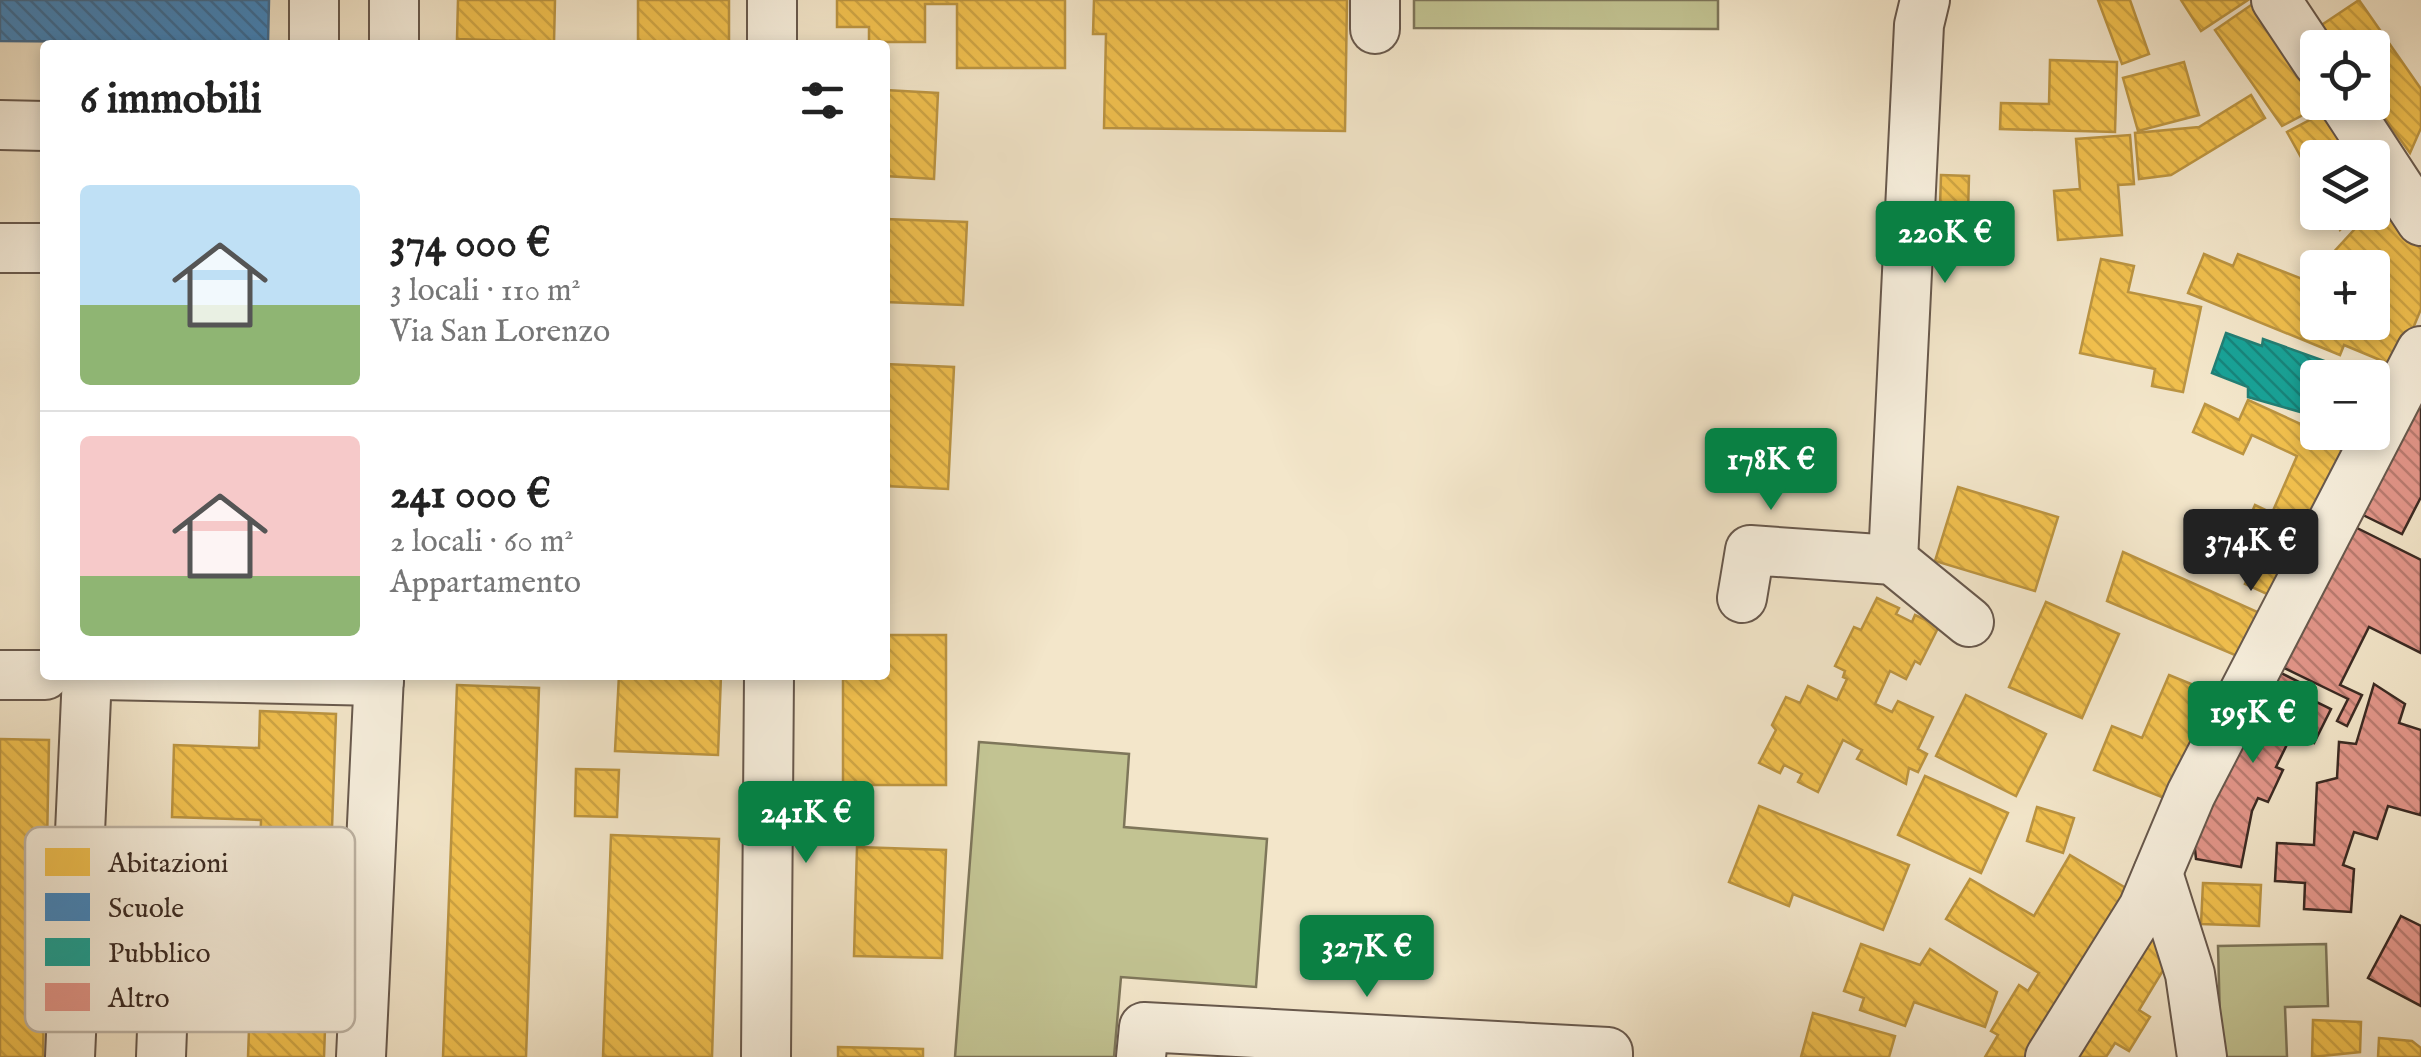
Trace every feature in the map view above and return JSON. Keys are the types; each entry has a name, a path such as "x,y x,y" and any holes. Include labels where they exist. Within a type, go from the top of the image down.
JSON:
{"street":[{"path":"314,0 314,40"},
{"path":"394,0 394,40"},
{"path":"772,0 772,40"},
{"path":"1893,560 1919,24 1925,0"},
{"path":"2276,0 2300,37"},
{"path":"2355,120 2421,221"},
{"path":"0,125 40,126"},
{"path":"0,248 40,248"},
{"path":"2050,1057 2143,908 2191,794 2421,351"},
{"path":"1742,598 1750,550 1893,560 1969,622"},
{"path":"0,675 40,675"},
{"path":"80,827 86,680"},
{"path":"362,1057 379,680"},
{"path":"766,1057 769,680"},
{"path":"2158,872 2190,974 2202,1057"},
{"path":"1142,1057 1144,1027 1608,1052 1608,1057"},
{"path":"70,1057 71,1032"},
{"path":"161,1057 162,1032"}],"green space":[{"path":"1414,0 1718,0 1718,29 1414,28"},
{"path":"979,742 1129,754 1124,827 1267,839 1256,987 1121,977 1114,1057 955,1057"},
{"path":"2326,944 2328,1006 2285,1007 2287,1057 2221,1057 2218,946"}],"building: Abitazioni":[{"path":"458,0 555,0 554,40 457,39"},
{"path":"638,0 729,0 729,40 638,40"},
{"path":"837,0 1065,0 1065,68 957,68 957,4 925,4 925,42 869,40 869,27 837,27"},
{"path":"1094,0 1347,0 1345,131 1104,128 1106,34 1093,34"},
{"path":"2098,0 2130,0 2149,54 2122,64"},
{"path":"2181,0 2248,0 2201,31"},
{"path":"2359,0 2380,30 2323,30 2320,26"},
{"path":"2257,1 2300,62 2300,117 2282,126 2215,30"},
{"path":"2390,44 2421,89 2421,128 2410,153 2386,120 2390,120"},
{"path":"2050,60 2117,62 2115,132 2000,129 2001,103 2049,104"},
{"path":"2184,62 2199,115 2138,131 2123,78"},
{"path":"890,90 938,93 934,179 890,176"},
{"path":"2251,95 2265,118 2171,175 2139,179 2135,133 2199,127"},
{"path":"2310,120 2329,120 2340,140 2300,140 2300,155 2287,132"},
{"path":"2130,135 2134,184 2118,185 2122,235 2058,240 2054,191 2080,189 2076,139"},
{"path":"1941,175 1969,176 1968,214 1994,215 1993,241 1939,239"},
{"path":"890,219 967,222 963,305 890,302"},
{"path":"2390,219 2421,249 2421,309 2397,367 2390,360 2380,360 2344,345 2340,355 2303,340 2390,340 2390,250 2336,250 2354,230 2390,230"},
{"path":"2204,254 2233,266 2238,254 2300,278 2300,339 2188,293"},
{"path":"2101,259 2134,266 2128,292 2201,307 2183,392 2152,386 2155,369 2080,353"},
{"path":"890,364 954,367 948,489 890,486"},
{"path":"2248,400 2300,424 2300,450 2345,450 2278,599 2245,584 2255,562 2234,553 2255,505 2272,513 2297,456 2252,435 2243,454 2193,432 2205,404 2239,420"},
{"path":"1958,487 2058,517 2035,591 1935,561"},
{"path":"2123,552 2271,618 2249,661 2107,601"},
{"path":"1877,598 1899,608 1896,614 1912,622 1915,615 1939,626 1920,664 1915,661 1906,679 1890,671 1875,704 1892,712 1898,701 1933,717 1918,749 1927,754 1918,772 1909,768 1906,784 1857,759 1862,750 1843,740 1818,792 1798,782 1802,774 1784,765 1780,773 1759,763 1776,730 1772,725 1786,697 1800,703 1808,686 1837,700 1847,679 1843,677 1845,671 1835,666 1854,627 1861,630"},
{"path":"2046,602 2119,634 2082,718 2009,687"},
{"path":"890,635 946,635 946,785 843,785 843,680 890,680"},
{"path":"2169,675 2223,697 2179,804 2094,770 2112,726 2142,738"},
{"path":"619,680 721,680 718,755 615,751"},
{"path":"457,685 539,688 526,1057 443,1057"},
{"path":"1966,695 2046,734 2016,796 1936,756"},
{"path":"260,711 336,714 332,827 261,827 261,820 172,817 174,745 259,748"},
{"path":"0,739 49,740 47,827 25,827 25,1032 43,1032 43,1057 0,1057"},
{"path":"576,769 619,770 617,817 575,816"},
{"path":"1925,776 2008,813 1981,873 1898,835"},
{"path":"1759,806 1909,865 1883,930 1793,894 1789,906 1729,882"},
{"path":"2037,807 2074,818 2063,853 2027,841"},
{"path":"611,835 719,839 712,1057 603,1057"},
{"path":"857,847 946,850 942,958 854,956"},
{"path":"2070,855 2126,888 2113,937 2041,1057 1985,1057 1998,1035 1991,1031 2019,985 2028,991 2039,973 1946,919 1970,879 2034,916"},
{"path":"2203,883 2261,885 2259,926 2201,924"},
{"path":"2138,926 2176,949 2139,1010 2150,1017 2129,1051 2115,1043 2106,1057 2059,1057"},
{"path":"1861,944 1920,965 1930,949 1997,992 1985,1027 1914,1002 1905,1026 1860,1010 1864,998 1844,991"},
{"path":"1813,1013 1895,1036 1889,1057 1801,1057"},
{"path":"2313,1020 2361,1022 2360,1052 2312,1057"},
{"path":"249,1032 325,1032 324,1057 248,1057"},
{"path":"2379,1038 2412,1041 2421,1048 2421,1057 2378,1057"},
{"path":"838,1047 923,1049 923,1057 838,1057"}],"building: Scuole":[{"path":"0,0 269,0 268,40 0,41"}],"building: Pubblico":[{"path":"2226,333 2262,346 2263,339 2322,360 2300,360 2300,412 2248,397 2248,387 2212,373"}],"building: Altro":[{"path":"2421,401 2421,497 2402,534 2363,515"},
{"path":"2349,524 2421,560 2421,653 2369,627 2340,685 2362,695 2347,726 2337,721 2348,699 2278,665"},
{"path":"2269,667 2311,688 2306,697 2331,709 2314,743 2293,732 2276,767 2283,770 2268,802 2258,798 2252,811 2241,867 2196,859 2192,820"},
{"path":"2374,684 2405,704 2399,723 2421,730 2420,815 2388,806 2377,839 2354,832 2343,865 2354,869 2351,912 2304,909 2305,883 2275,881 2277,843 2314,845 2317,783 2337,778 2339,742 2356,744"},
{"path":"2401,916 2421,926 2421,1006 2368,978"}]}
